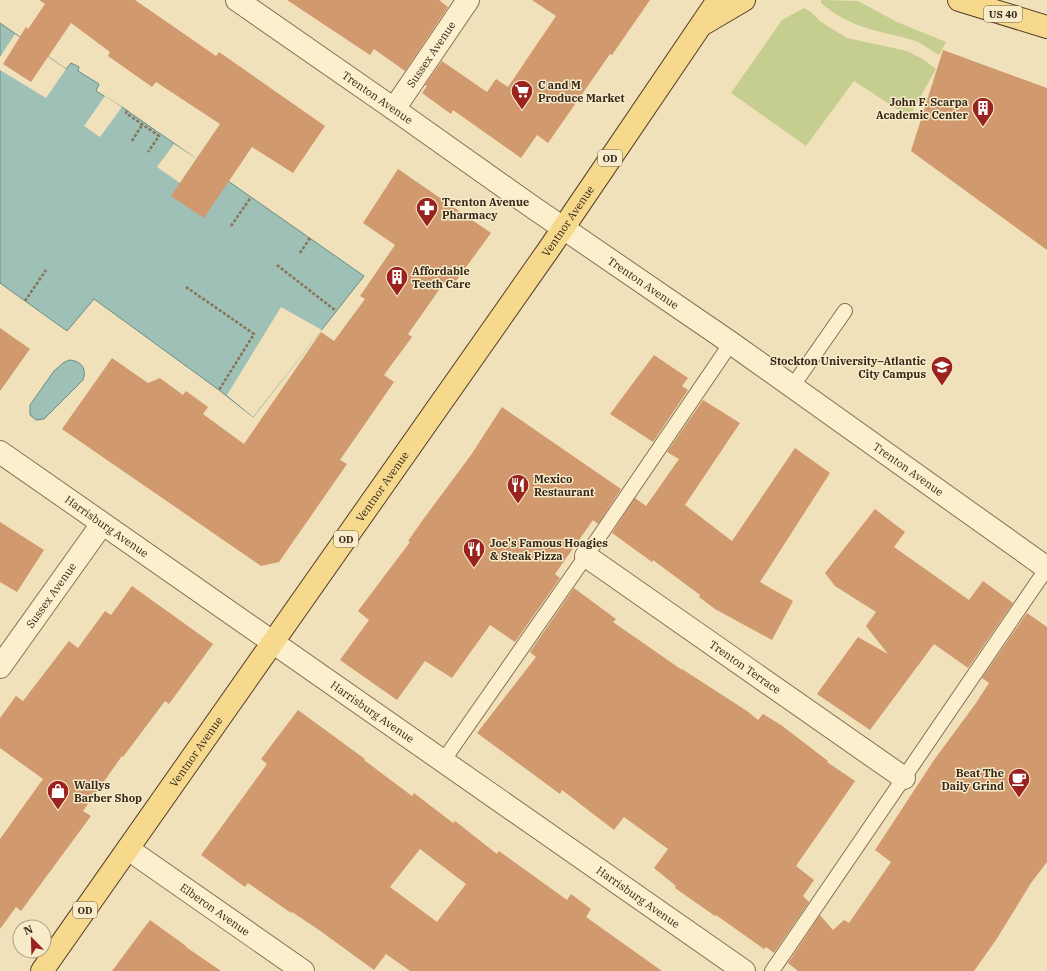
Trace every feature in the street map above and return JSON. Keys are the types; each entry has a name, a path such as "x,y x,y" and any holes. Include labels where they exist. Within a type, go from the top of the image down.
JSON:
{"main road":[{"name":"Ventnor Avenue","path":"42,971 255,667 273,644 563,228 718,0"},
{"path":"701,26 744,0"},
{"name":"US 40","path":"959,0 1047,27"}],"street":[{"name":"Trenton Avenue","path":"237,0 563,228 731,343 1047,568"},
{"name":"Sussex Avenue","path":"394,109 468,0"},
{"name":"Harrisburg Avenue","path":"0,452 273,644 744,971"},
{"name":"Sussex Avenue","path":"0,667 102,524"},
{"name":"Trenton Terrace","path":"586,556 904,778"},
{"name":"Elberon Avenue","path":"128,849 302,971"}],"lane":[{"path":"792,387 845,311"},
{"path":"443,761 586,556 731,343"},
{"path":"772,971 1047,568"}],"path":[{"path":"127,111 126,113 159,136 148,152"},
{"path":"132,141 142,124"},
{"path":"231,226 251,197"},
{"path":"300,253 310,238"},
{"path":"277,265 336,311"},
{"path":"25,301 46,270"},
{"path":"186,287 254,334 219,390"}],"green space":[{"path":"821,0 858,1 897,22 946,42 939,55 918,42 850,22 826,7 821,3"},
{"path":"804,8 811,12 821,22 847,38 907,51 921,58 936,69 909,117 854,81 806,146 731,93 782,20"}],"water":[{"path":"0,23 66,69 71,63 79,67 78,71 99,84 96,91 122,107 364,276 253,417 219,390 94,299 67,331 0,283"},
{"path":"69,360 77,362 82,366 84,369 83,380 44,419 36,420 30,415 30,405 54,371"}],"pier":[{"path":"15,34 66,69 46,98 0,70 0,57"},
{"path":"105,96 122,107 100,137 84,126"},
{"path":"174,144 197,159 180,183 157,167"},
{"path":"281,307 322,330 253,417 227,395"}],"building":[{"path":"39,0 135,0 216,56 219,52 325,126 293,173 252,147 204,218 171,196 220,124 156,82 152,87 108,56 110,52 71,23 31,82 3,64 26,27 28,29 45,4"},
{"path":"287,0 439,0 448,7 405,71 374,49 370,55"},
{"path":"532,0 650,0 612,55 610,54 548,143 537,135 521,158 453,110 451,114 422,93 427,86 425,85 442,61 487,92 496,79 508,87 556,16"},
{"name":"John F. Scarpa Academic Center","path":"943,50 1047,88 1047,250 911,151"},
{"path":"398,169 491,233 453,285 446,280 408,334 412,337 384,375 394,382 340,460 347,464 279,562 261,566 62,429 112,358 148,383 160,378 183,395 186,391 208,407 203,414 244,444 321,332 334,341 365,299 360,296 395,245 363,223"},
{"path":"0,328 30,349 0,391"},
{"path":"654,355 688,378 682,386 688,390 653,442 610,414"},
{"path":"703,400 740,423 685,505 732,541 795,448 830,473 760,582 793,601 772,640 715,609 699,597 700,595 653,560 652,562 612,533 635,498 646,506 679,459 667,452"},
{"path":"502,407 621,489 598,524 593,520 555,574 560,578 515,642 490,625 452,678 425,661 397,700 340,660 369,620 358,611 410,542 408,541 471,455"},
{"path":"875,509 905,532 894,547 969,600 983,581 1013,603 968,668 934,644 870,730 817,694 858,637 888,654 866,626 876,612 835,586 825,573"},
{"path":"0,522 44,550 17,592 0,582"},
{"path":"132,586 213,644 169,704 165,701 123,757 122,756 83,811 91,816 21,911 16,907 0,929 0,839 43,779 0,748 0,718 16,696 23,701 69,641 78,648 105,611 111,615"},
{"path":"574,588 616,619 613,622 682,670 747,711 758,720 763,714 781,725 828,761 827,762 855,781 796,866 814,880 803,896 809,902 774,953 766,947 764,949 675,888 676,886 654,868 668,849 624,817 614,830 562,790 560,794 477,733 536,657 530,652"},
{"path":"1027,613 1047,627 1047,862 1031,883 996,940 974,971 798,971 788,963 820,915 833,930 844,920 849,923 891,862 875,850 934,760 989,683 982,678"},
{"path":"298,710 365,759 364,760 412,796 414,793 453,823 455,821 497,854 499,851 567,900 571,894 591,909 586,917 662,971 410,971 386,954 374,970 292,912 291,913 248,883 245,887 201,855 267,764 261,759","holes":["420,849 466,884 437,922 390,887"]},
{"path":"150,920 186,947 221,971 112,971"}],"place":[{"name":"C and M Produce Market","path":"522,110"},
{"name":"John F. Scarpa Academic Center","path":"983,128"},
{"name":"Trenton Avenue Pharmacy","path":"427,228"},
{"name":"Affordable Teeth Care","path":"397,296"},
{"name":"Stockton University–Atlantic City Campus","path":"942,386"},
{"name":"Mexico Restaurant","path":"518,504"},
{"name":"Joe's Famous Hoagies & Steak Pizza","path":"474,568"},
{"name":"Beat The Daily Grind","path":"1019,798"},
{"name":"Wallys Barber Shop","path":"58,810"}]}
